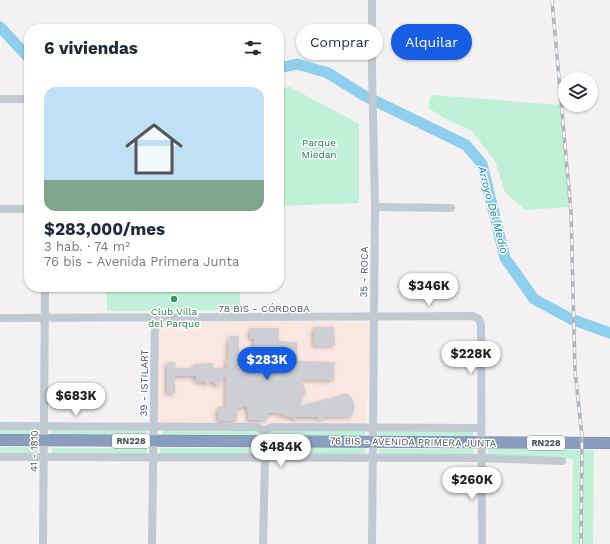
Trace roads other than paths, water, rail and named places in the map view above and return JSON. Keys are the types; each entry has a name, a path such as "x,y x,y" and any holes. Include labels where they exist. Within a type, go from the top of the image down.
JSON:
{"highway":[{"name":"76 BIS - AVENIDA PRIMERA JUNTA","path":"0,440 153,441 263,435 373,442 610,442"}],"street":[{"name":"35 - ROCA","path":"372,0 372,117 375,207 372,544"},
{"path":"0,99 24,99"},
{"path":"375,207 451,208"},
{"path":"0,209 24,209"},
{"name":"41 - 1810","path":"43,544 45,292"},
{"name":"78 BIS - CÓRDOBA","path":"0,318 374,318 473,316 479,319 481,325 481,428"},
{"name":"39 - ISTILART","path":"152,544 155,318"},
{"name":"76 BIS - AVENIDA PRIMERA JUNTA","path":"0,426 257,427 263,435 272,427 481,428"},
{"path":"481,428 482,544"},
{"path":"263,435 265,458 263,544"},
{"name":"76 BIS - AVENIDA PRIMERA JUNTA","path":"0,457 372,459 481,458 562,461"}],"waterway":[{"name":"Arroyo Del Medio","path":"0,27 24,53"},
{"name":"Arroyo Del Medio","path":"284,67 297,64 328,73 363,95 466,145 482,164 505,258 534,299 571,319 610,333"}],"railway":[{"path":"552,0 571,212 575,371 582,436 581,544"}],"place":[{"name":"Club Villa del Parque","path":"174,299"}],"park label":[{"name":"Parque Miedan","path":"319,148"}]}
